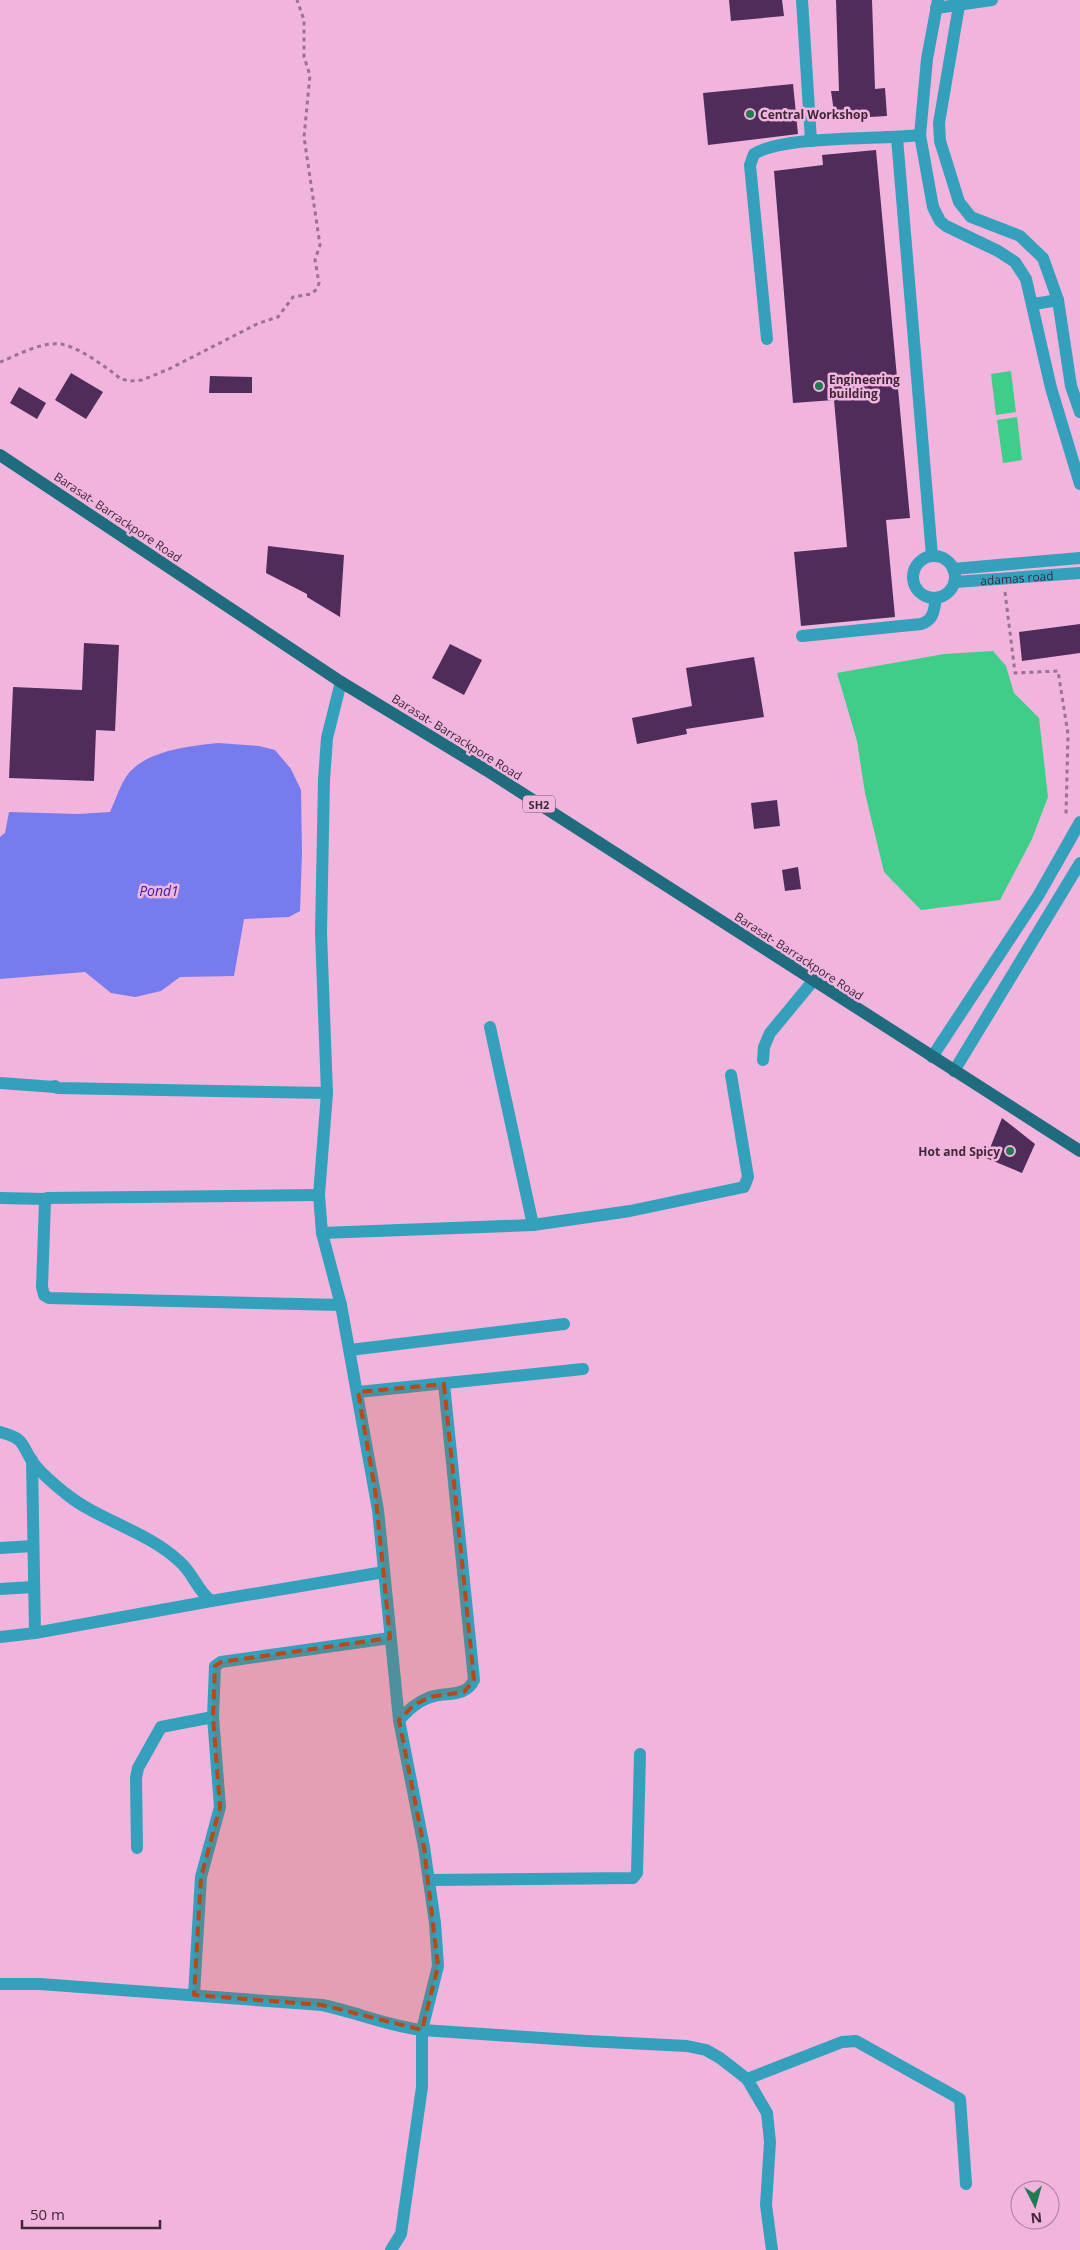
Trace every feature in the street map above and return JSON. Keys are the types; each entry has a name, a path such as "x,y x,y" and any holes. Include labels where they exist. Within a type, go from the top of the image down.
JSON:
{"main road":[{"name":"Barasat- Barrackpore Road","path":"0,455 341,682 486,770 1080,1151"}],"street":[{"path":"802,0 811,142"},
{"path":"992,0 937,4 922,94 920,135 931,197 940,221 952,230 998,251 1015,262 1026,279 1034,304 1051,388 1080,484"},
{"path":"959,2 939,123 940,141 953,186 960,202 971,217 1020,236 1043,258 1058,300 1071,386 1080,412"},
{"path":"767,339 750,165 754,154 762,149 811,142 897,138 920,135"},
{"path":"897,138 932,556"},
{"path":"1034,304 1058,300"},
{"path":"932,556 945,559 954,576 948,594 936,598 923,596 914,586 913,573 920,561 932,556"},
{"path":"954,576 1080,558"},
{"name":"adamas road","path":"954,576 1080,573"},
{"path":"802,636 921,624 927,622 932,617 936,598"},
{"path":"341,682 327,738 324,780 321,933 327,1093 319,1195 322,1233 341,1305 378,1510 399,1720 429,1880 438,1966 422,2030 422,2087 402,2234 390,2250"},
{"path":"932,1057 1038,896 1080,822"},
{"path":"954,1071 1080,862"},
{"path":"763,1060 764,1047 770,1033 813,981"},
{"path":"490,1027 533,1226"},
{"path":"322,1233 533,1226 630,1211 744,1187 748,1177 731,1075"},
{"path":"0,1083 186,1092 327,1093"},
{"path":"0,1198 319,1195"},
{"path":"47,1199 42,1287 44,1295 49,1298 341,1305"},
{"path":"350,1350 564,1324"},
{"path":"358,1392 583,1369"},
{"path":"399,1720 414,1705 430,1697 464,1692 471,1687 474,1680 444,1384"},
{"path":"0,1432 16,1437 25,1444 32,1460 42,1472 80,1503 180,1561 203,1594 211,1601"},
{"path":"32,1460 35,1633"},
{"path":"0,1548 32,1546"},
{"path":"0,1637 35,1633 384,1572"},
{"path":"0,1589 33,1587"},
{"path":"194,1995 201,1877 220,1814 213,1718 215,1666 221,1662 390,1638"},
{"path":"136,1848 136,1778 138,1768 157,1732 166,1724 213,1718"},
{"path":"429,1880 633,1878 637,1873 640,1754"},
{"path":"0,1984 40,1984 322,2005 347,2010 402,2028 587,2042 687,2046 706,2050 720,2058 747,2079 760,2098 770,2128 766,2205 772,2250"},
{"path":"747,2079 842,2042 856,2041 960,2099 966,2184"}],"path":[{"path":"0,362 40,347 59,344 72,347 121,379 130,381 142,380 169,369 260,323 278,317 293,296 311,294 317,288 319,283 315,260 320,239 304,137 310,75 304,58 304,20 297,0"},
{"path":"997,589 1005,590 1015,673 1058,671 1068,734 1066,818"}],"highlighted area":[{"path":"444,1384 474,1680 464,1692 430,1697 414,1705 399,1720 424,1847 438,1966 422,2030 322,2005 194,1995 201,1877 220,1807 213,1717 215,1666 221,1662 390,1638 375,1490 358,1392"}],"green space":[{"path":"1011,371 1016,412 996,415 991,374"},
{"path":"1017,417 1022,460 1003,463 997,420"},
{"path":"993,651 1006,666 1014,693 1039,718 1048,797 1032,839 1000,900 921,910 884,872 865,793 857,741 837,673 944,654"}],"water":[{"name":"Pond1","path":"218,743 259,746 275,750 291,769 301,790 302,853 300,911 289,917 244,919 234,976 180,977 161,991 135,997 111,993 85,972 0,979 0,837 5,833 9,812 78,814 110,812 125,778 136,766 158,754"}],"building":[{"path":"729,0 782,0 784,16 731,21"},
{"path":"836,0 872,0 875,89 885,88 887,116 835,119 831,91 839,91"},
{"name":"Central Workshop","path":"793,84 798,134 708,145 703,93"},
{"name":"Engineering building","path":"876,150 910,518 886,520 895,617 801,626 794,552 847,547 834,400 793,403 774,171 823,165 822,155"},
{"path":"71,373 103,392 86,419 55,400"},
{"path":"210,376 252,377 252,393 209,393"},
{"path":"19,387 46,403 37,419 10,403"},
{"path":"268,546 344,555 340,617 307,597 307,594 266,573"},
{"path":"1080,624 1080,653 1022,661 1019,632"},
{"path":"84,643 119,645 115,731 96,730 94,781 9,778 13,687 82,690"},
{"path":"450,644 482,660 464,695 432,678"},
{"path":"754,657 764,717 686,729 687,734 637,744 632,718 692,706 686,668"},
{"path":"777,800 780,826 754,829 751,803"},
{"path":"798,867 801,889 785,891 782,870"},
{"name":"Hot and Spicy","path":"1002,1118 1035,1144 1022,1173 986,1158"}],"place":[{"name":"Central Workshop","path":"750,114"},
{"name":"Engineering building","path":"819,386"},
{"name":"Hot and Spicy","path":"1010,1151"}]}
